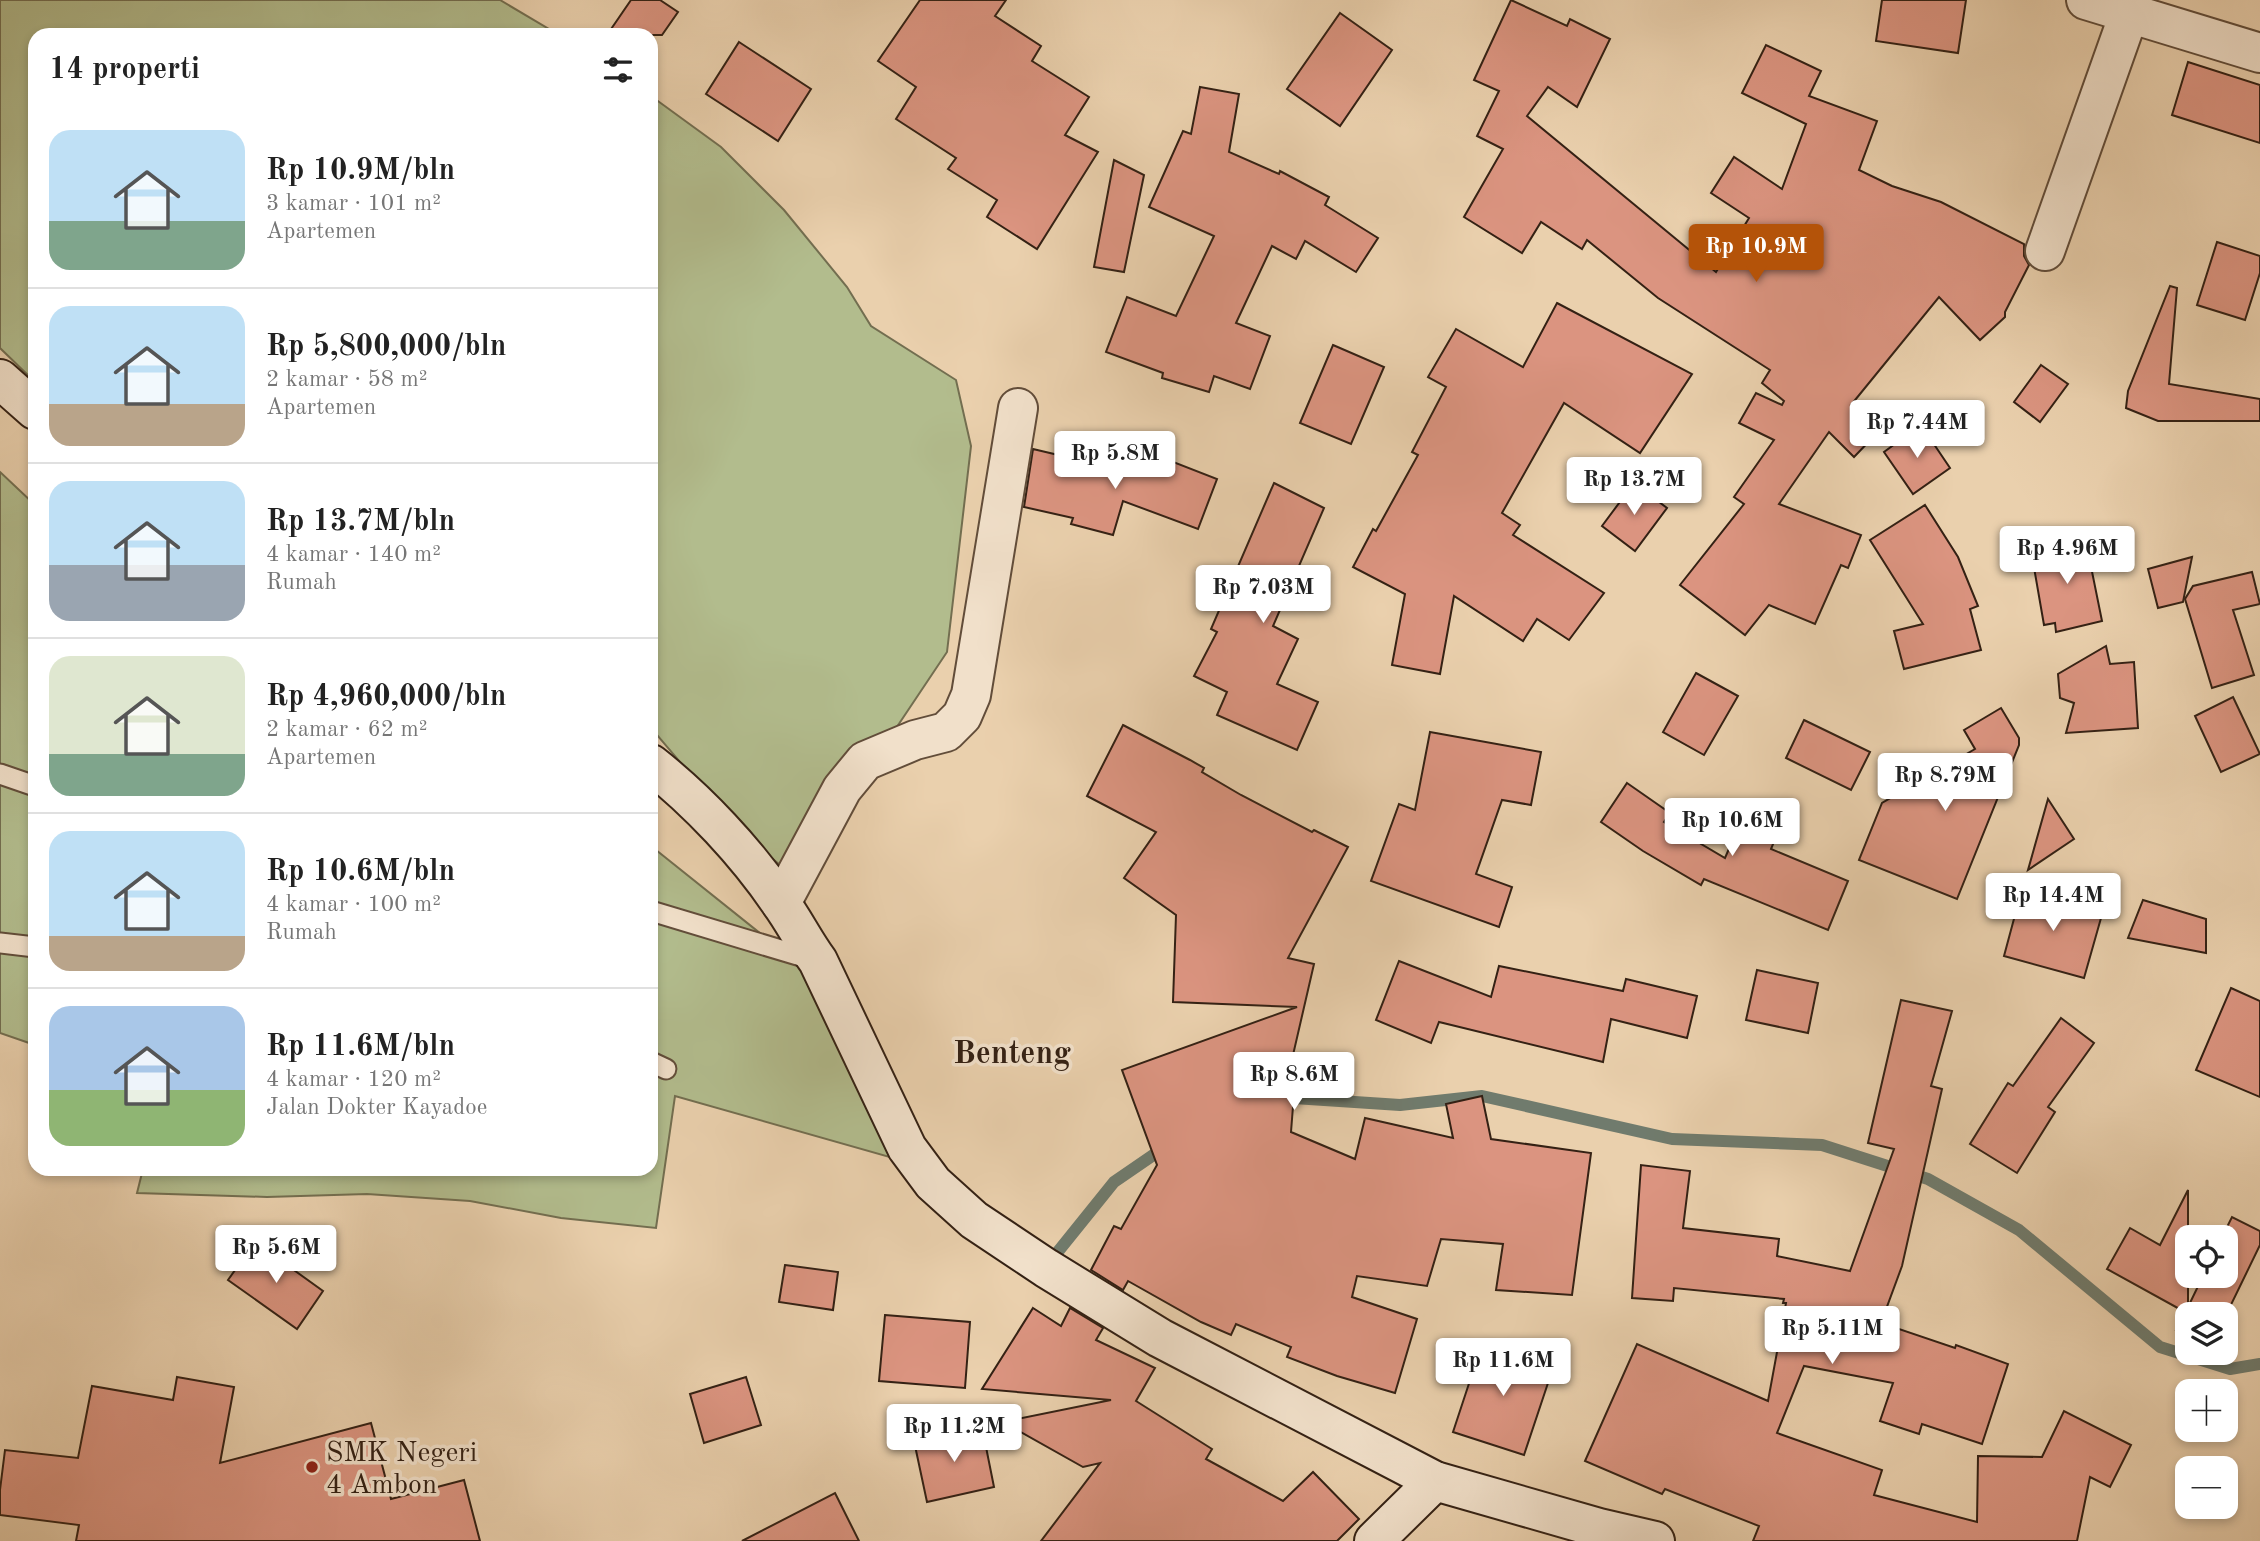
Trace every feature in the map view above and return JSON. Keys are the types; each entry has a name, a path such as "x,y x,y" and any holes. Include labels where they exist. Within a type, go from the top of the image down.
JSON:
{"street":[{"path":"2086,0 2260,53"},
{"path":"2045,251 2129,14"},
{"path":"0,379 28,404"},
{"path":"781,903 842,789 865,761 915,740 946,732 962,716 971,695 1018,408"},
{"path":"658,770 708,814 781,903 818,961 907,1148 933,1183 974,1220 1160,1338 1436,1481 1599,1528 1655,1541"},
{"path":"1374,1541 1436,1481"}],"lane":[{"path":"0,774 28,784"},
{"path":"658,913 818,961"},
{"path":"0,943 28,946"}],"green space":[{"path":"0,0 500,0 547,28 28,28 28,375 0,348"},
{"path":"658,101 721,147 784,210 847,287 871,326 956,380 971,446 947,652 848,800 803,884 738,830 658,736"},
{"path":"0,472 28,498 28,1043 0,1033"},
{"path":"658,852 806,970 900,1160 675,1096 656,1228 561,1218 470,1201 367,1194 267,1197 137,1193 141,1176 658,1176"}],"building":[{"path":"631,0 660,0 678,12 662,35 658,35 658,28 612,28"},
{"path":"920,0 1006,0 995,16 1041,46 1032,61 1089,97 1065,135 1098,152 1037,249 987,217 997,200 948,169 956,158 896,119 916,87 878,61"},
{"path":"1511,0 1567,26 1570,19 1610,39 1577,107 1548,87 1527,116 1716,272 1749,218 1711,193 1734,157 1782,189 1806,124 1742,93 1766,45 1821,71 1809,96 1877,121 1859,170 1892,186 1941,202 2024,244 2024,256 2029,265 2005,317 1980,340 1939,297 1851,405 1879,431 1854,457 1829,432 1779,504 1861,535 1848,568 1841,565 1815,624 1769,605 1745,635 1680,585 1744,504 1734,497 1774,440 1739,423 1756,393 1782,405 1784,401 1762,383 1770,370 1658,298 1587,240 1582,249 1541,222 1522,253 1464,217 1503,149 1477,136 1499,91 1474,80"},
{"path":"1882,0 1966,0 1958,53 1876,41"},
{"path":"1340,13 1392,50 1340,126 1287,89"},
{"path":"739,42 811,89 778,141 706,94"},
{"path":"2188,62 2260,85 2260,143 2172,115"},
{"path":"1200,87 1239,94 1229,152 1279,174 1280,171 1329,197 1325,205 1378,238 1356,272 1305,241 1296,259 1272,246 1236,323 1270,336 1250,389 1214,376 1209,392 1162,378 1163,373 1106,352 1127,297 1176,316 1214,236 1149,207 1183,131 1191,134"},
{"path":"1114,160 1144,175 1124,272 1094,267"},
{"path":"2217,242 2260,256 2260,273 2245,320 2197,305"},
{"path":"2170,286 2177,288 2169,384 2260,399 2260,421 2158,421 2126,408 2128,391"},
{"path":"1557,303 1692,374 1640,453 1564,403 1502,513 1520,525 1513,535 1604,593 1569,640 1537,619 1523,641 1454,596 1440,674 1392,665 1405,594 1353,567 1418,455 1412,452 1446,387 1428,377 1456,329 1523,367"},
{"path":"1333,345 1384,367 1351,444 1300,423"},
{"path":"2041,365 2068,384 2040,422 2014,402"},
{"path":"1921,425 1950,468 1913,494 1884,452"},
{"path":"1033,449 1088,462 1089,458 1151,475 1158,456 1217,479 1198,529 1123,501 1113,535 1071,524 1073,518 1024,507"},
{"path":"1274,483 1324,508 1273,626 1298,639 1277,684 1318,702 1297,750 1217,715 1227,692 1194,676 1217,632 1211,629"},
{"path":"1634,483 1667,508 1635,551 1602,526"},
{"path":"1925,505 1958,557 1978,606 1970,609 1981,650 1904,669 1894,631 1923,624 1870,540"},
{"path":"2085,537 2102,621 2056,632 2055,623 2044,625 2032,556"},
{"path":"2192,557 2183,602 2158,608 2148,569"},
{"path":"2252,572 2260,604 2233,610 2254,675 2212,688 2185,599 2193,586"},
{"path":"2106,646 2110,664 2134,662 2138,728 2066,733 2074,703 2060,698 2058,674"},
{"path":"1696,673 1738,696 1704,755 1663,732"},
{"path":"2233,697 2260,754 2221,772 2195,716"},
{"path":"2001,708 2019,738 2019,745 1957,899 1859,860 1882,803 1975,749 1964,730"},
{"path":"1804,720 1870,752 1851,790 1786,758"},
{"path":"1123,725 1204,768 1202,772 1241,795 1312,832 1314,830 1348,847 1288,958 1314,964 1290,1068 1296,1068 1291,1132 1355,1159 1365,1118 1453,1138 1446,1104 1482,1096 1491,1139 1591,1153 1572,1295 1496,1290 1503,1244 1441,1239 1427,1286 1357,1276 1352,1297 1417,1319 1395,1393 1337,1376 1287,1357 1291,1347 1236,1324 1231,1335 1201,1322 1128,1281 1123,1290 1091,1270 1114,1226 1121,1229 1157,1165 1122,1070 1297,1007 1173,1002 1176,915 1124,878 1156,832 1087,796"},
{"path":"1430,732 1541,752 1531,805 1502,800 1476,874 1512,887 1499,927 1371,881 1399,804 1415,810"},
{"path":"1627,783 1670,813 1664,822 1725,858 1750,800 1785,815 1771,849 1848,881 1828,930 1704,879 1701,885 1643,851 1601,822"},
{"path":"2048,799 2074,839 2028,870"},
{"path":"2022,889 2103,911 2084,978 2004,956"},
{"path":"2143,900 2206,919 2206,953 2128,938"},
{"path":"1399,961 1491,997 1499,966 1623,991 1626,979 1697,996 1687,1038 1611,1019 1603,1062 1439,1022 1431,1043 1376,1020"},
{"path":"1757,970 1818,983 1808,1033 1746,1020"},
{"path":"2231,988 2260,1001 2260,1097 2196,1070"},
{"path":"1901,1000 1952,1011 1931,1086 1942,1089 1902,1266 1881,1323 1955,1348 1956,1345 2008,1364 1982,1444 1922,1424 1919,1434 1880,1421 1893,1383 1804,1366 1777,1433 1882,1470 1874,1495 1977,1522 1978,1456 2042,1457 2064,1411 2131,1445 2110,1487 2090,1477 2077,1541 1753,1541 1759,1526 1665,1489 1662,1494 1585,1461 1637,1344 1768,1401 1786,1303 1783,1303 1784,1299 1674,1288 1673,1301 1632,1298 1641,1165 1690,1171 1683,1228 1779,1239 1777,1256 1850,1271 1894,1149 1868,1143"},
{"path":"2061,1018 2094,1043 2048,1107 2055,1112 2017,1173 1970,1144 2008,1083 2013,1086"},
{"path":"2188,1190 2188,1225 2175,1225 2175,1288 2188,1288 2188,1302 2175,1302 2175,1306 2107,1269 2130,1228 2160,1245"},
{"path":"2232,1217 2260,1231 2260,1245 2232,1302 2190,1302 2197,1288 2238,1288 2238,1225 2228,1225"},
{"path":"255,1242 323,1291 297,1329 228,1280"},
{"path":"785,1265 838,1272 833,1310 779,1302"},
{"path":"1033,1308 1061,1326 1070,1308 1103,1328 1096,1340 1155,1368 1136,1401 1212,1449 1206,1459 1283,1501 1313,1472 1359,1519 1337,1541 1041,1541 1100,1463 1083,1467 1003,1422 1111,1400 982,1389"},
{"path":"885,1315 970,1322 965,1388 879,1381"},
{"path":"1483,1341 1554,1365 1524,1455 1453,1432"},
{"path":"177,1377 234,1387 220,1463 371,1423 391,1499 464,1480 480,1541 76,1541 79,1525 0,1515 5,1450 78,1458 92,1386 173,1400"},
{"path":"746,1377 761,1425 704,1443 690,1394"},
{"path":"982,1427 994,1487 927,1502 914,1441"},
{"path":"835,1493 859,1541 742,1541"}],"waterway":[{"path":"1279,1103 1294,1098 1400,1105 1482,1096 1672,1139 1822,1145 1928,1179 2019,1230 2160,1347 2230,1369 2260,1364"},
{"path":"1052,1259 1114,1182 1165,1147"}],"place":[{"name":"SMK Negeri 4 Ambon","path":"312,1467"}],"district":[{"name":"Benteng","path":"1012,1052"}]}
